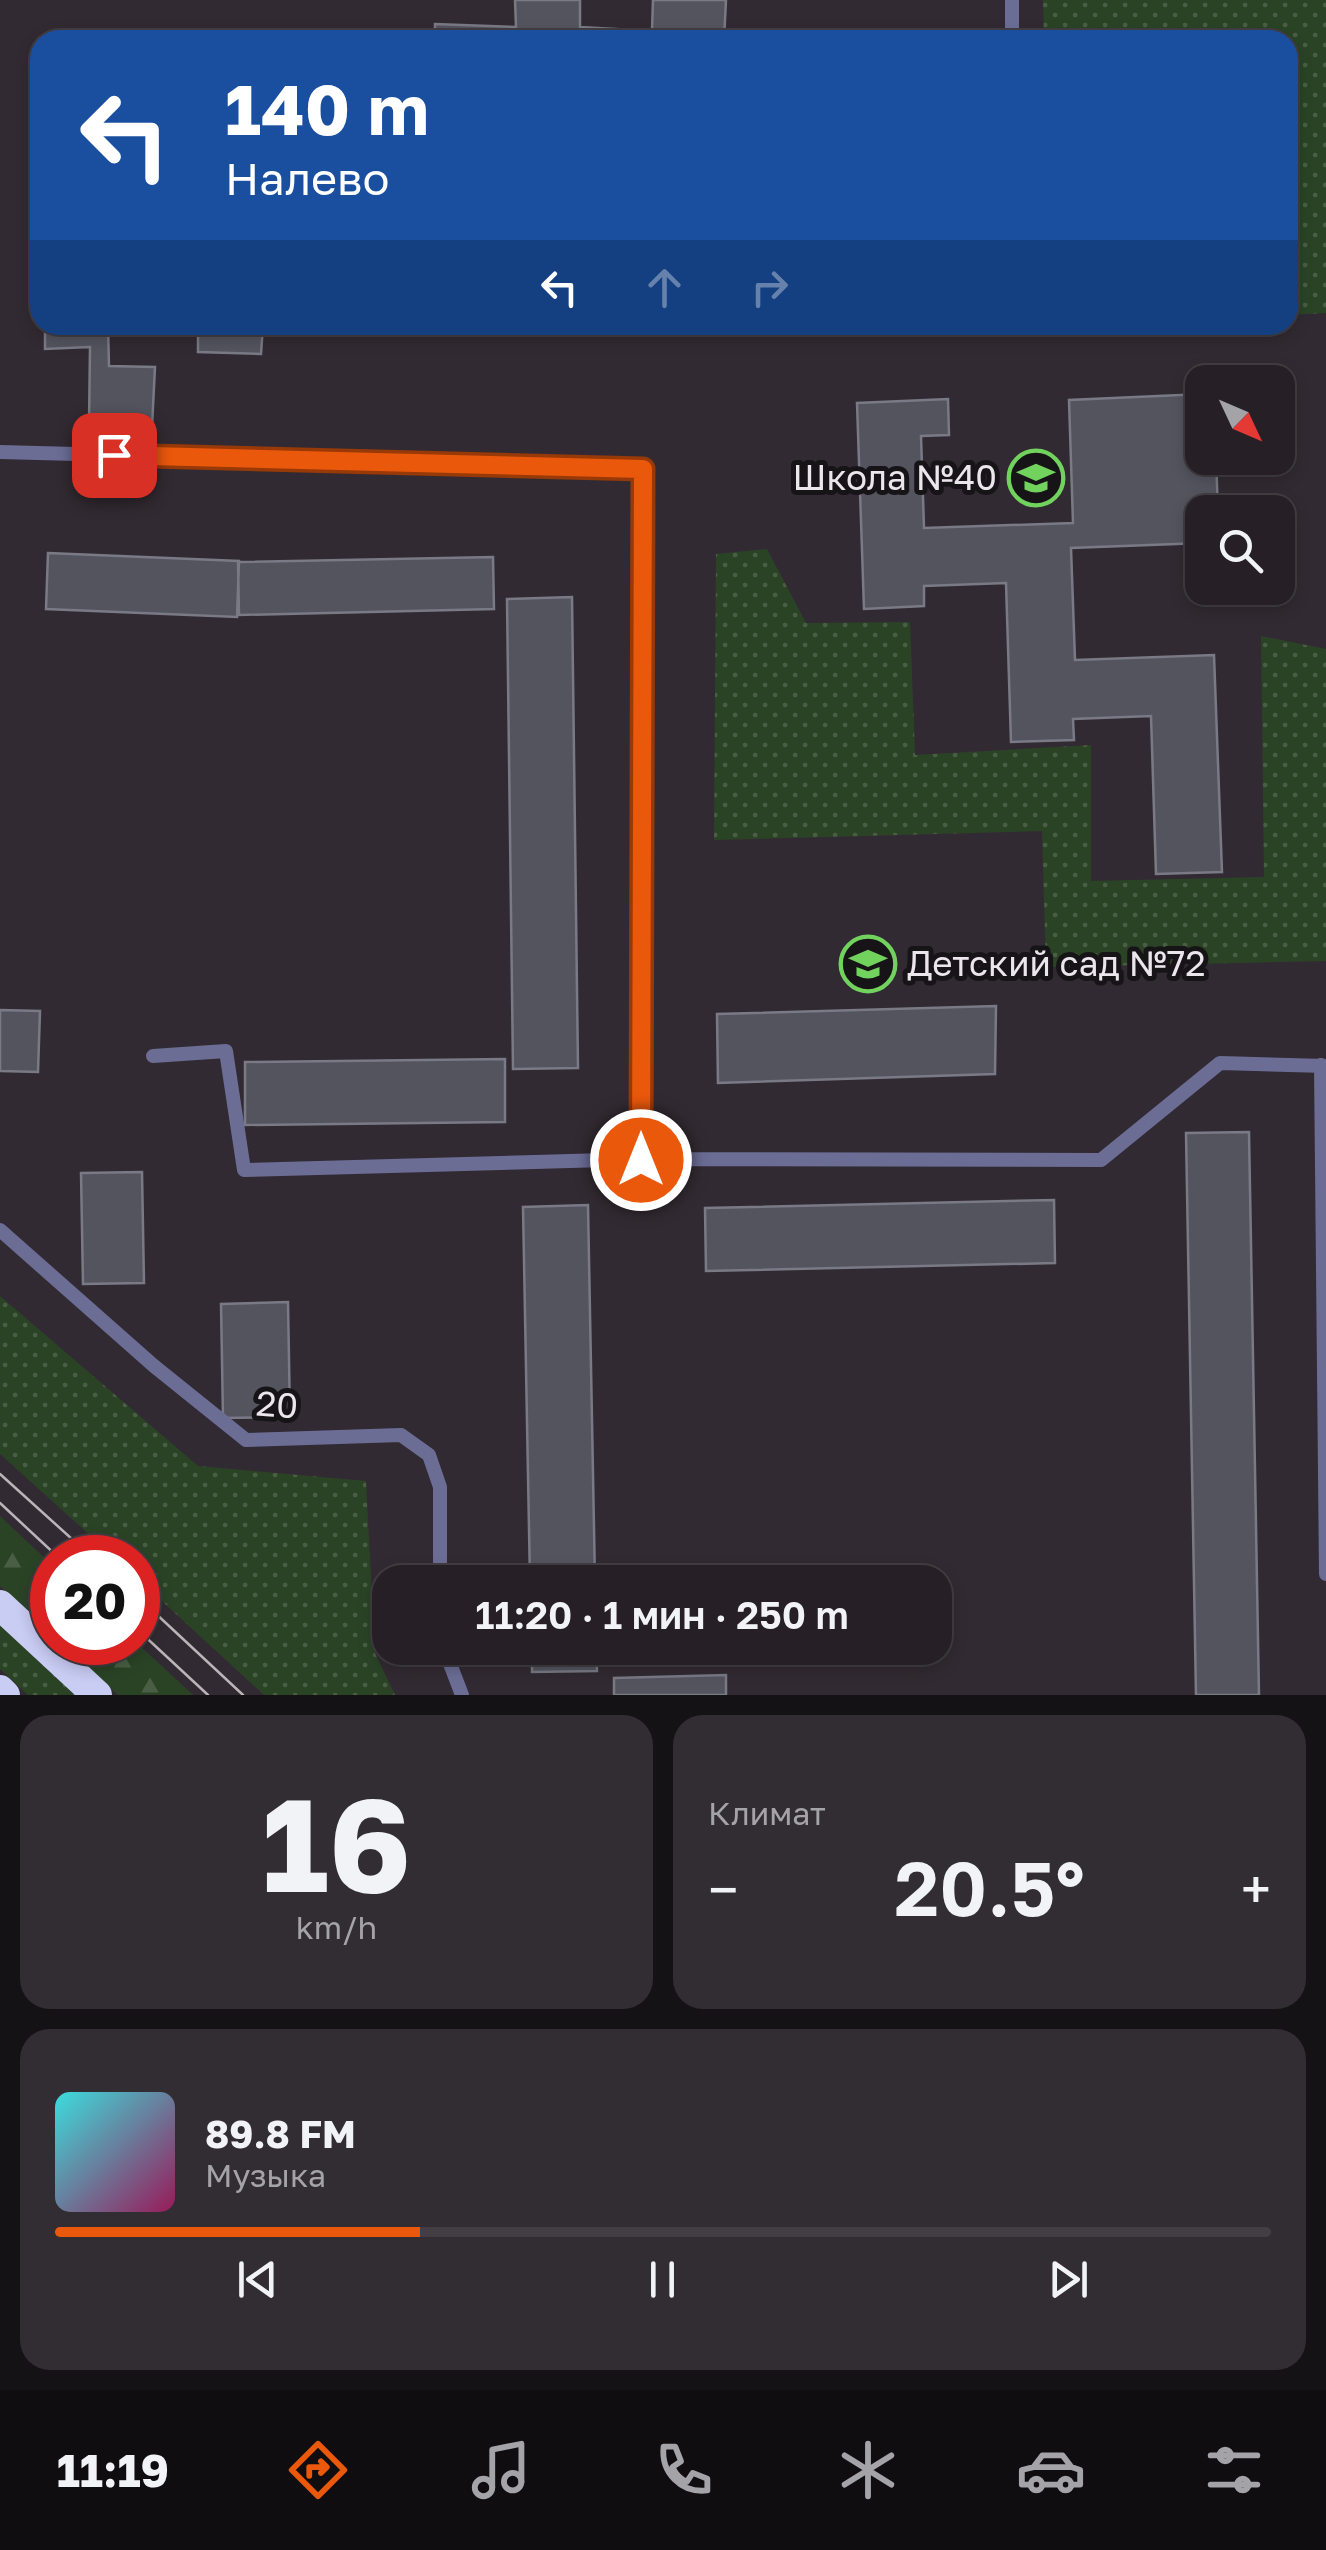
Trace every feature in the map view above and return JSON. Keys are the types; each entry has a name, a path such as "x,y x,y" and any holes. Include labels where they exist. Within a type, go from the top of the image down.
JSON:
{"highway":[{"path":"0,1605 97,1695"}],"lane":[{"path":"1012,0 1012,30"},
{"path":"0,452 643,469 641,1160"},
{"path":"153,1056 226,1051 244,1170 641,1160 1101,1160 1220,1063 1324,1065 1326,1574"},
{"name":"20","path":"0,1230 154,1366 246,1440 401,1435 429,1455 440,1486 440,1565"},
{"path":"451,1665 462,1695"}],"green space":[{"path":"1043,0 1326,0 1326,313 1298,314 1298,30 1044,30"},
{"path":"767,549 806,623 910,622 915,755 1091,745 1091,881 1264,877 1261,636 1326,649 1326,961 1046,967 1042,831 714,840 716,554"},
{"path":"0,1296 198,1466 366,1481 372,1665 381,1665 395,1695 264,1695 160,1599 160,1535 90,1535 0,1454"},
{"path":"0,1516 30,1544 30,1614 0,1586"},
{"path":"0,1620 30,1648 30,1665 48,1665 80,1695 28,1695 0,1669"},
{"path":"160,1664 193,1695 118,1695 85,1665"}],"building":[{"path":"515,0 580,0 580,27 634,30 435,30 435,24 516,27"},
{"path":"653,0 726,0 724,30 652,30"},
{"path":"45,335 108,335 109,366 155,367 152,427 89,424 90,347 45,349"},
{"path":"198,335 262,335 261,354 198,352"},
{"path":"1185,395 1185,475 1217,475 1217,495 1185,495 1185,544 1071,548 1075,660 1214,655 1222,872 1156,874 1151,716 1073,719 1074,740 1011,742 1006,583 924,586 924,606 864,609 857,403 948,399 949,435 921,436 924,528 1073,523 1069,400"},
{"path":"48,553 239,561 237,617 46,609"},
{"path":"493,557 494,609 239,615 238,562"},
{"path":"572,597 578,1068 513,1069 507,599"},
{"path":"996,1006 995,1074 718,1083 717,1014"},
{"path":"0,1010 40,1011 38,1072 0,1071"},
{"path":"505,1059 505,1122 245,1125 245,1062"},
{"path":"1249,1132 1259,1695 1196,1695 1186,1133"},
{"path":"142,1172 144,1283 83,1284 81,1173"},
{"path":"1054,1200 1055,1263 706,1271 705,1208"},
{"path":"588,1205 595,1565 530,1565 523,1207"},
{"path":"288,1302 290,1417 223,1418 221,1304"},
{"path":"532,1665 597,1665 597,1671 532,1672"},
{"path":"726,1675 726,1695 614,1695 614,1678"}],"tram line":[{"path":"0,1474 68,1535"},
{"path":"0,1503 34,1535"},
{"path":"160,1618 243,1695"},
{"path":"160,1650 208,1695"}],"place":[{"name":"Школа №40","path":"1036,478"},
{"name":"Детский сад №72","path":"868,964"}],"route":[{"path":"114,455 643,469 641,1160"}]}
